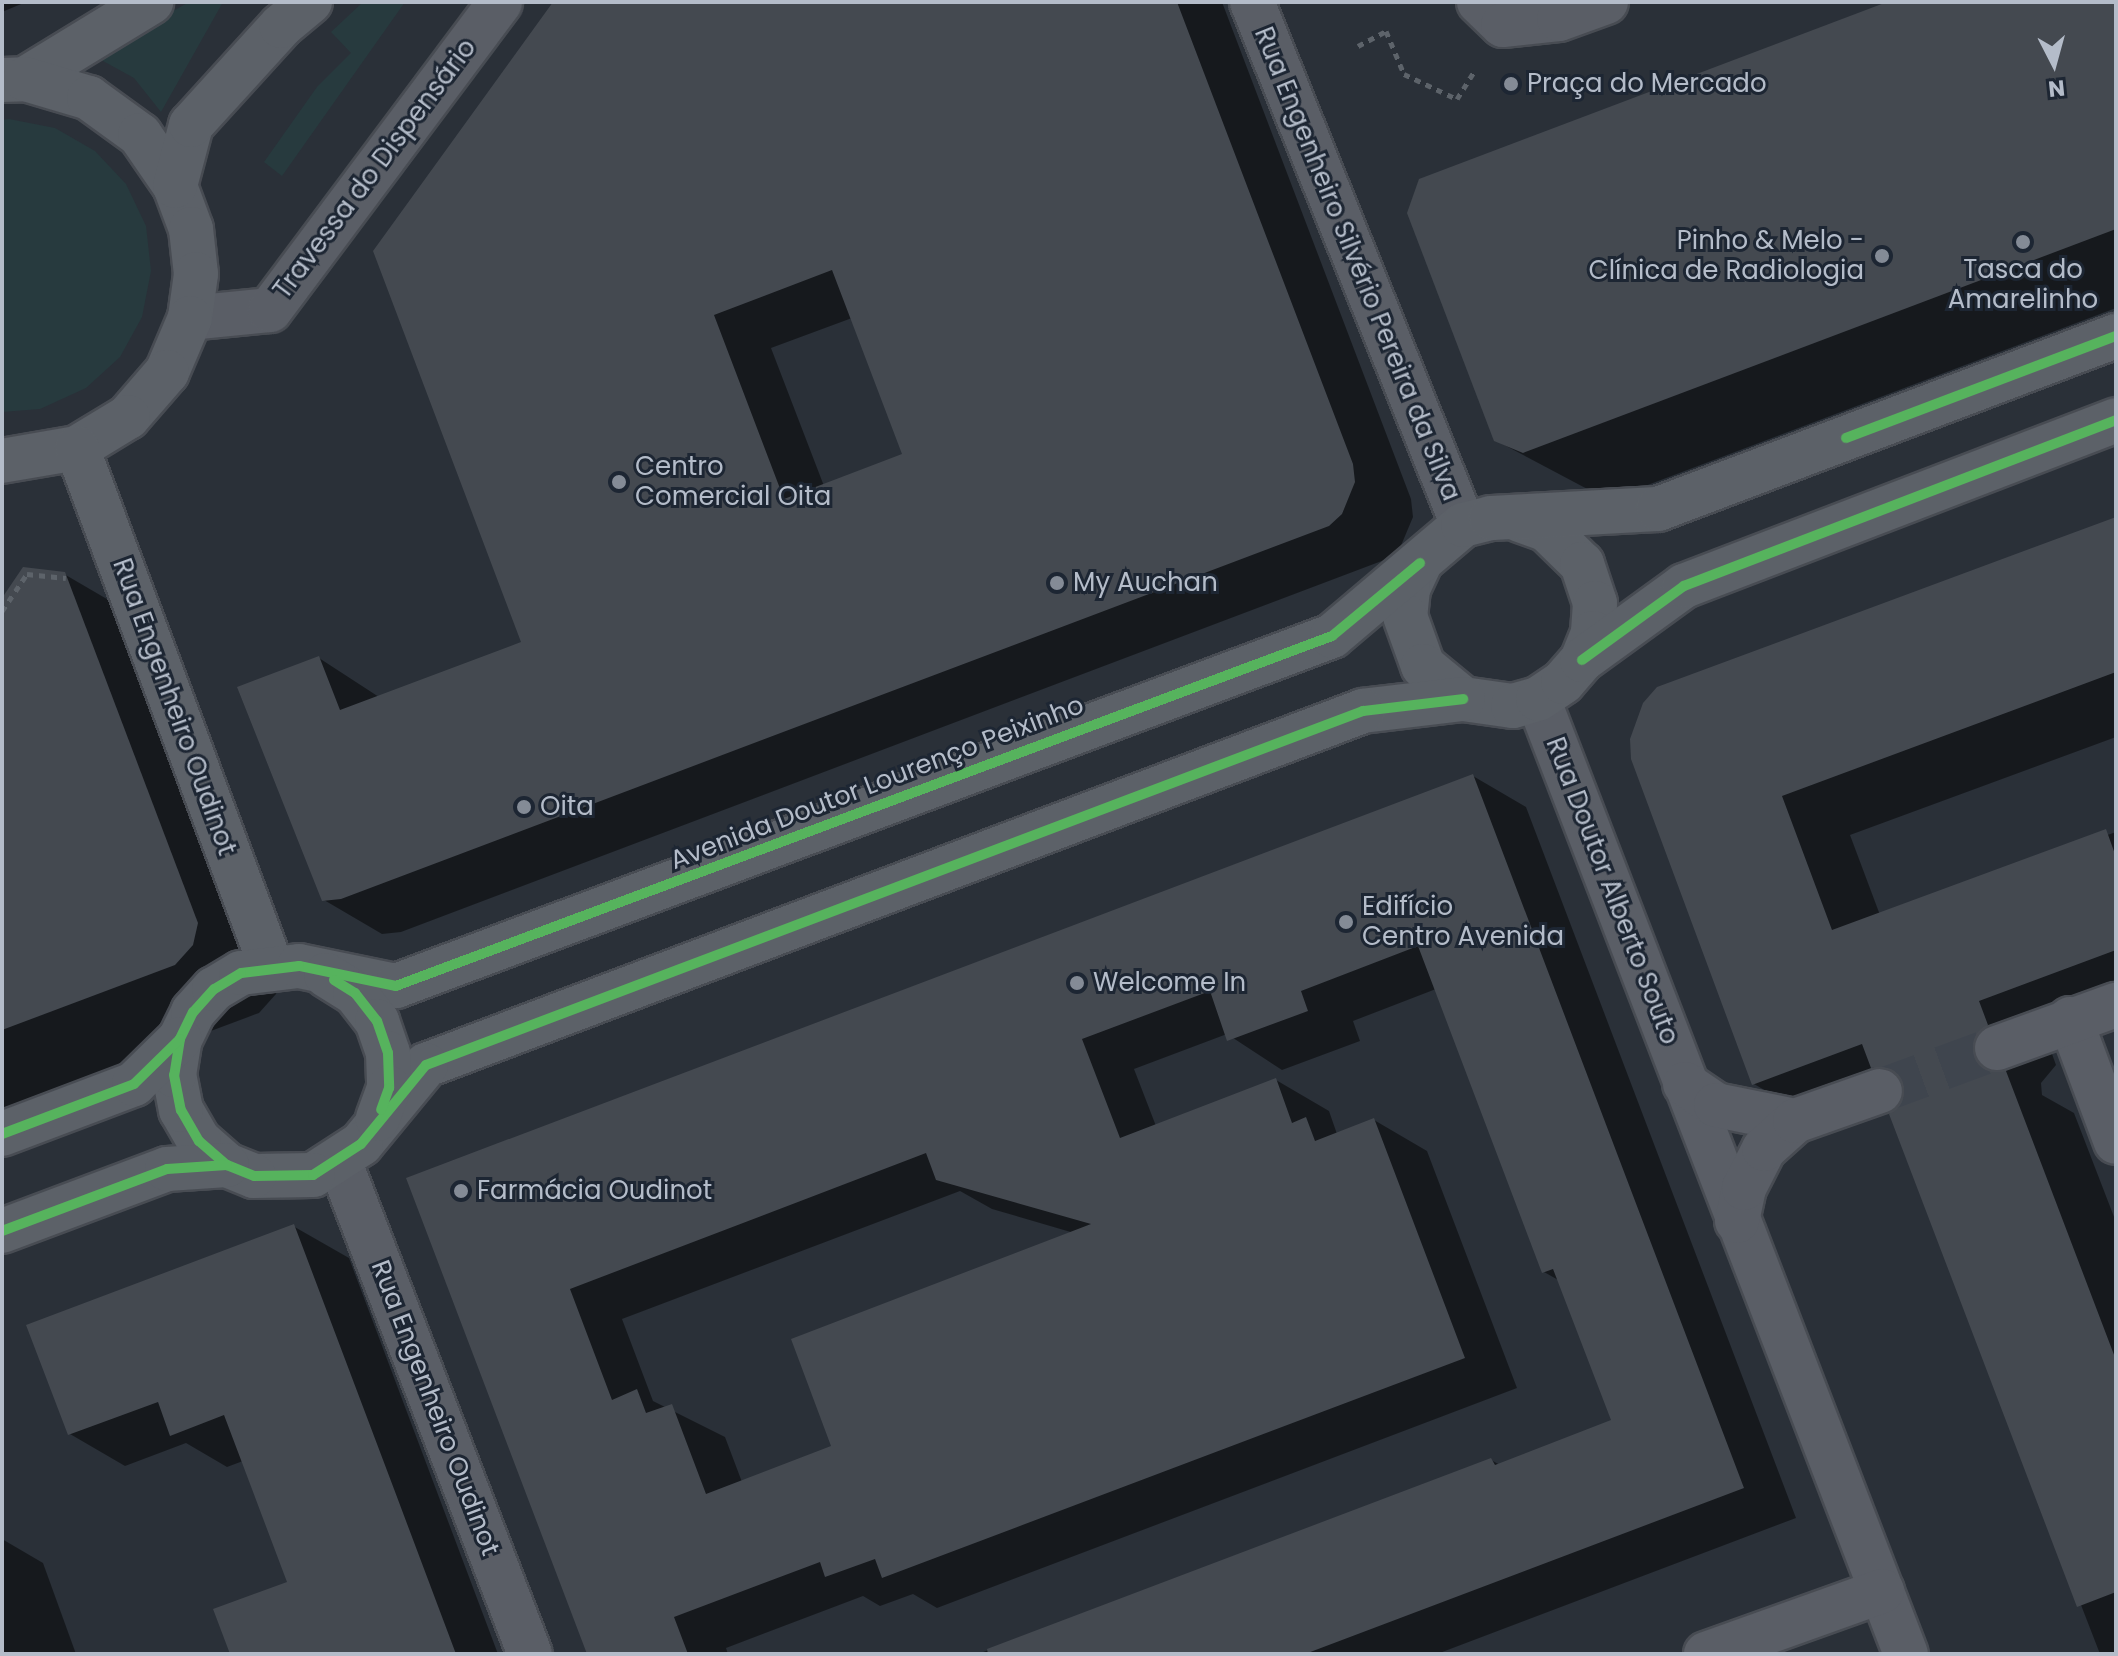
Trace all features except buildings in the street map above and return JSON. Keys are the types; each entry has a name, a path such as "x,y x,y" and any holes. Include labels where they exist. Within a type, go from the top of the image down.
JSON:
{"main road":[{"path":"14,80 151,2"},
{"path":"175,186 191,125 281,26 310,2"},
{"path":"2,461 77,448 128,417 167,372 190,318 196,274 191,229 175,186 140,135 89,98 14,80"},
{"name":"Avenida Doutor Lourenço Peixinho","path":"227,1165 199,1141 181,1110 174,1075 180,1039 193,1012 214,989 241,973 271,966 299,966 326,975 396,986 1332,636 1420,563 1439,540 1463,525 1491,518 1520,520 1658,509 2116,336"},
{"path":"1538,699 1582,660 1684,586 2116,420"},
{"name":"Rua Engenheiro Oudinot","path":"77,448 271,966"},
{"name":"Avenida Doutor Lourenço Peixinho","path":"1520,520 1547,530 1582,564 1595,603 1593,633 1582,660"},
{"name":"Avenida Doutor Lourenço Peixinho","path":"1420,563 1408,589 1410,642 1423,666 1463,699"},
{"name":"Avenida Doutor Lourenço Peixinho","path":"2,1231 167,1169 227,1165 283,1179 313,1175 340,1163 426,1065 1363,711 1463,699 1488,706 1538,699"},
{"name":"Avenida Doutor Lourenço Peixinho","path":"326,975 355,993 377,1021 384,1042 389,1088 378,1121"},
{"name":"Avenida Doutor Lourenço Peixinho","path":"2,1134 134,1084 180,1039"}],"street":[{"name":"Travessa do Dispensário","path":"190,318 270,310 500,2"},
{"name":"Rua Engenheiro Silvério Pereira da Silva","path":"1252,2 1463,525"},
{"path":"1479,2 1503,25 1559,19 1606,2"},
{"name":"Rua Doutor Alberto Souto","path":"1538,699 1906,1654"},
{"path":"1997,1048 2070,1019 2116,1005"},
{"path":"2070,1019 2116,1142"},
{"path":"1685,1084 1716,1105 1795,1121"},
{"path":"1737,1221 1744,1188 1764,1149 1795,1121 1880,1091"},
{"name":"Rua Engenheiro Oudinot","path":"340,1163 530,1654"},
{"path":"1706,1654 1882,1591"}],"path":[{"path":"1358,46 1386,31 1404,74 1457,99"},
{"path":"2,611 27,574 67,578"}],"green space":[{"path":"189,2 223,2 161,112 134,78 94,56"},
{"path":"363,2 405,2 282,176 264,162 317,87 351,53 331,32"},
{"path":"2,120 55,128 95,151 126,184 146,226 151,271 142,317 120,357 86,388 40,409 2,412"}],"tunnel":[{"path":"1880,1091 1997,1048"}],"cycle path":[{"path":"1846,438 2116,336"},
{"path":"1582,660 1684,586 2116,420"},
{"path":"1420,563 1332,636 396,986 299,966 241,973 214,989 193,1012 180,1039 174,1075 181,1110 199,1141 227,1165 254,1176 313,1175 361,1144 426,1065 1363,711 1463,699"},
{"path":"334,980 355,993 377,1021 388,1053 389,1088 381,1110"},
{"path":"2,1134 134,1084 180,1039"},
{"path":"2,1231 167,1169 227,1165"}],"place":[{"name":"Praça do Mercado","path":"1511,84"},
{"name":"Tasca do Amarelinho","path":"2023,242"},
{"name":"Pinho & Melo - Clínica de Radiologia","path":"1882,256"},
{"name":"Centro Comercial Oita","path":"619,482"},
{"name":"My Auchan","path":"1057,583"},
{"name":"Oita","path":"524,807"},
{"name":"Edifício Centro Avenida","path":"1346,922"},
{"name":"Welcome In","path":"1077,983"},
{"name":"Farmácia Oudinot","path":"461,1191"}]}
